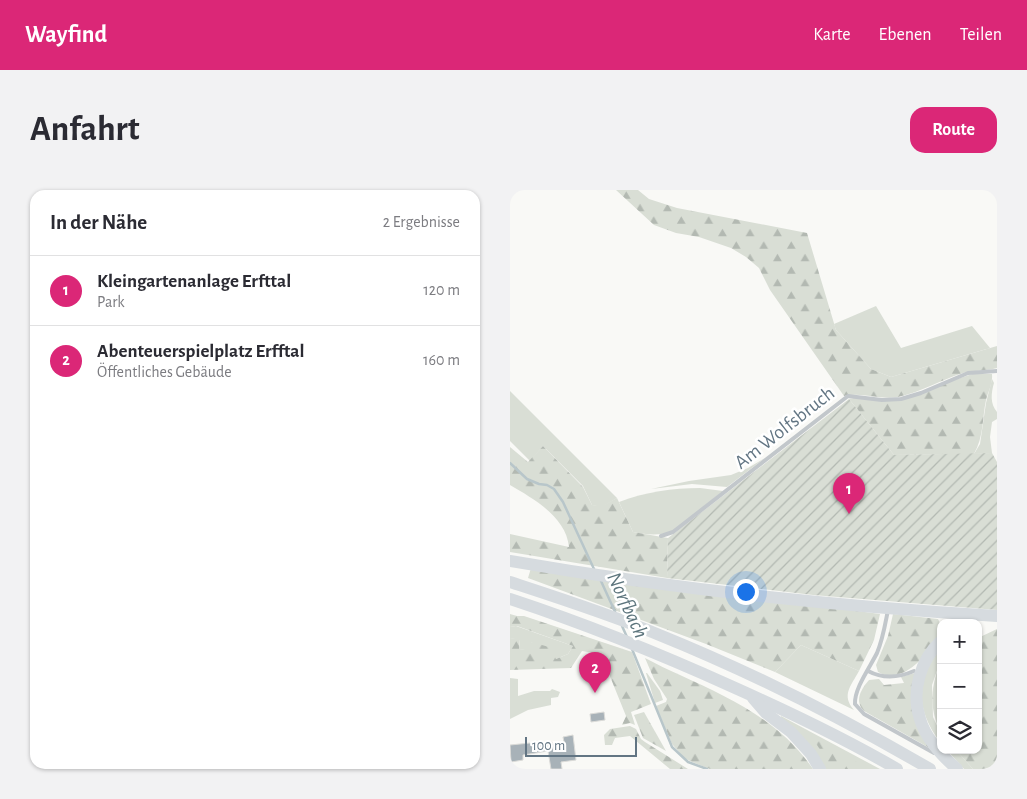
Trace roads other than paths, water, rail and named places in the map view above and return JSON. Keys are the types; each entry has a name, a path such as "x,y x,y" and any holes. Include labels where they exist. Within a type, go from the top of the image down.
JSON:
{"highway":[{"path":"510,561 571,572 765,598 997,616"},
{"path":"510,582 637,626 746,672 831,714 930,769"},
{"path":"510,599 611,635 750,694 823,728 897,769"},
{"path":"982,624 997,622"},
{"path":"937,645 922,666 916,703 920,720 927,734 957,769"},
{"path":"750,694 766,713 791,732 812,754 820,769"}],"lane":[{"name":"Am Wolfsbruch","path":"661,536 673,532 848,396 882,400 901,399 921,393 968,373 997,370"},
{"path":"888,608 883,636 856,695 855,704 858,709 934,753"},
{"path":"868,671 874,675 884,677 895,677 914,671"}],"waterway":[{"name":"Norfbach","path":"510,463 527,479 554,489 563,502 594,569"},
{"name":"Norfbach","path":"601,581 616,614"},
{"name":"Norfbach","path":"622,626 627,637"},
{"name":"Norfbach","path":"632,649 672,747 688,762 707,769"}],"place":[{"name":"Kleingartenanlage Erfttal","path":"849,514"},
{"name":"Abenteuerspielplatz Erfftal","path":"595,693"}]}
